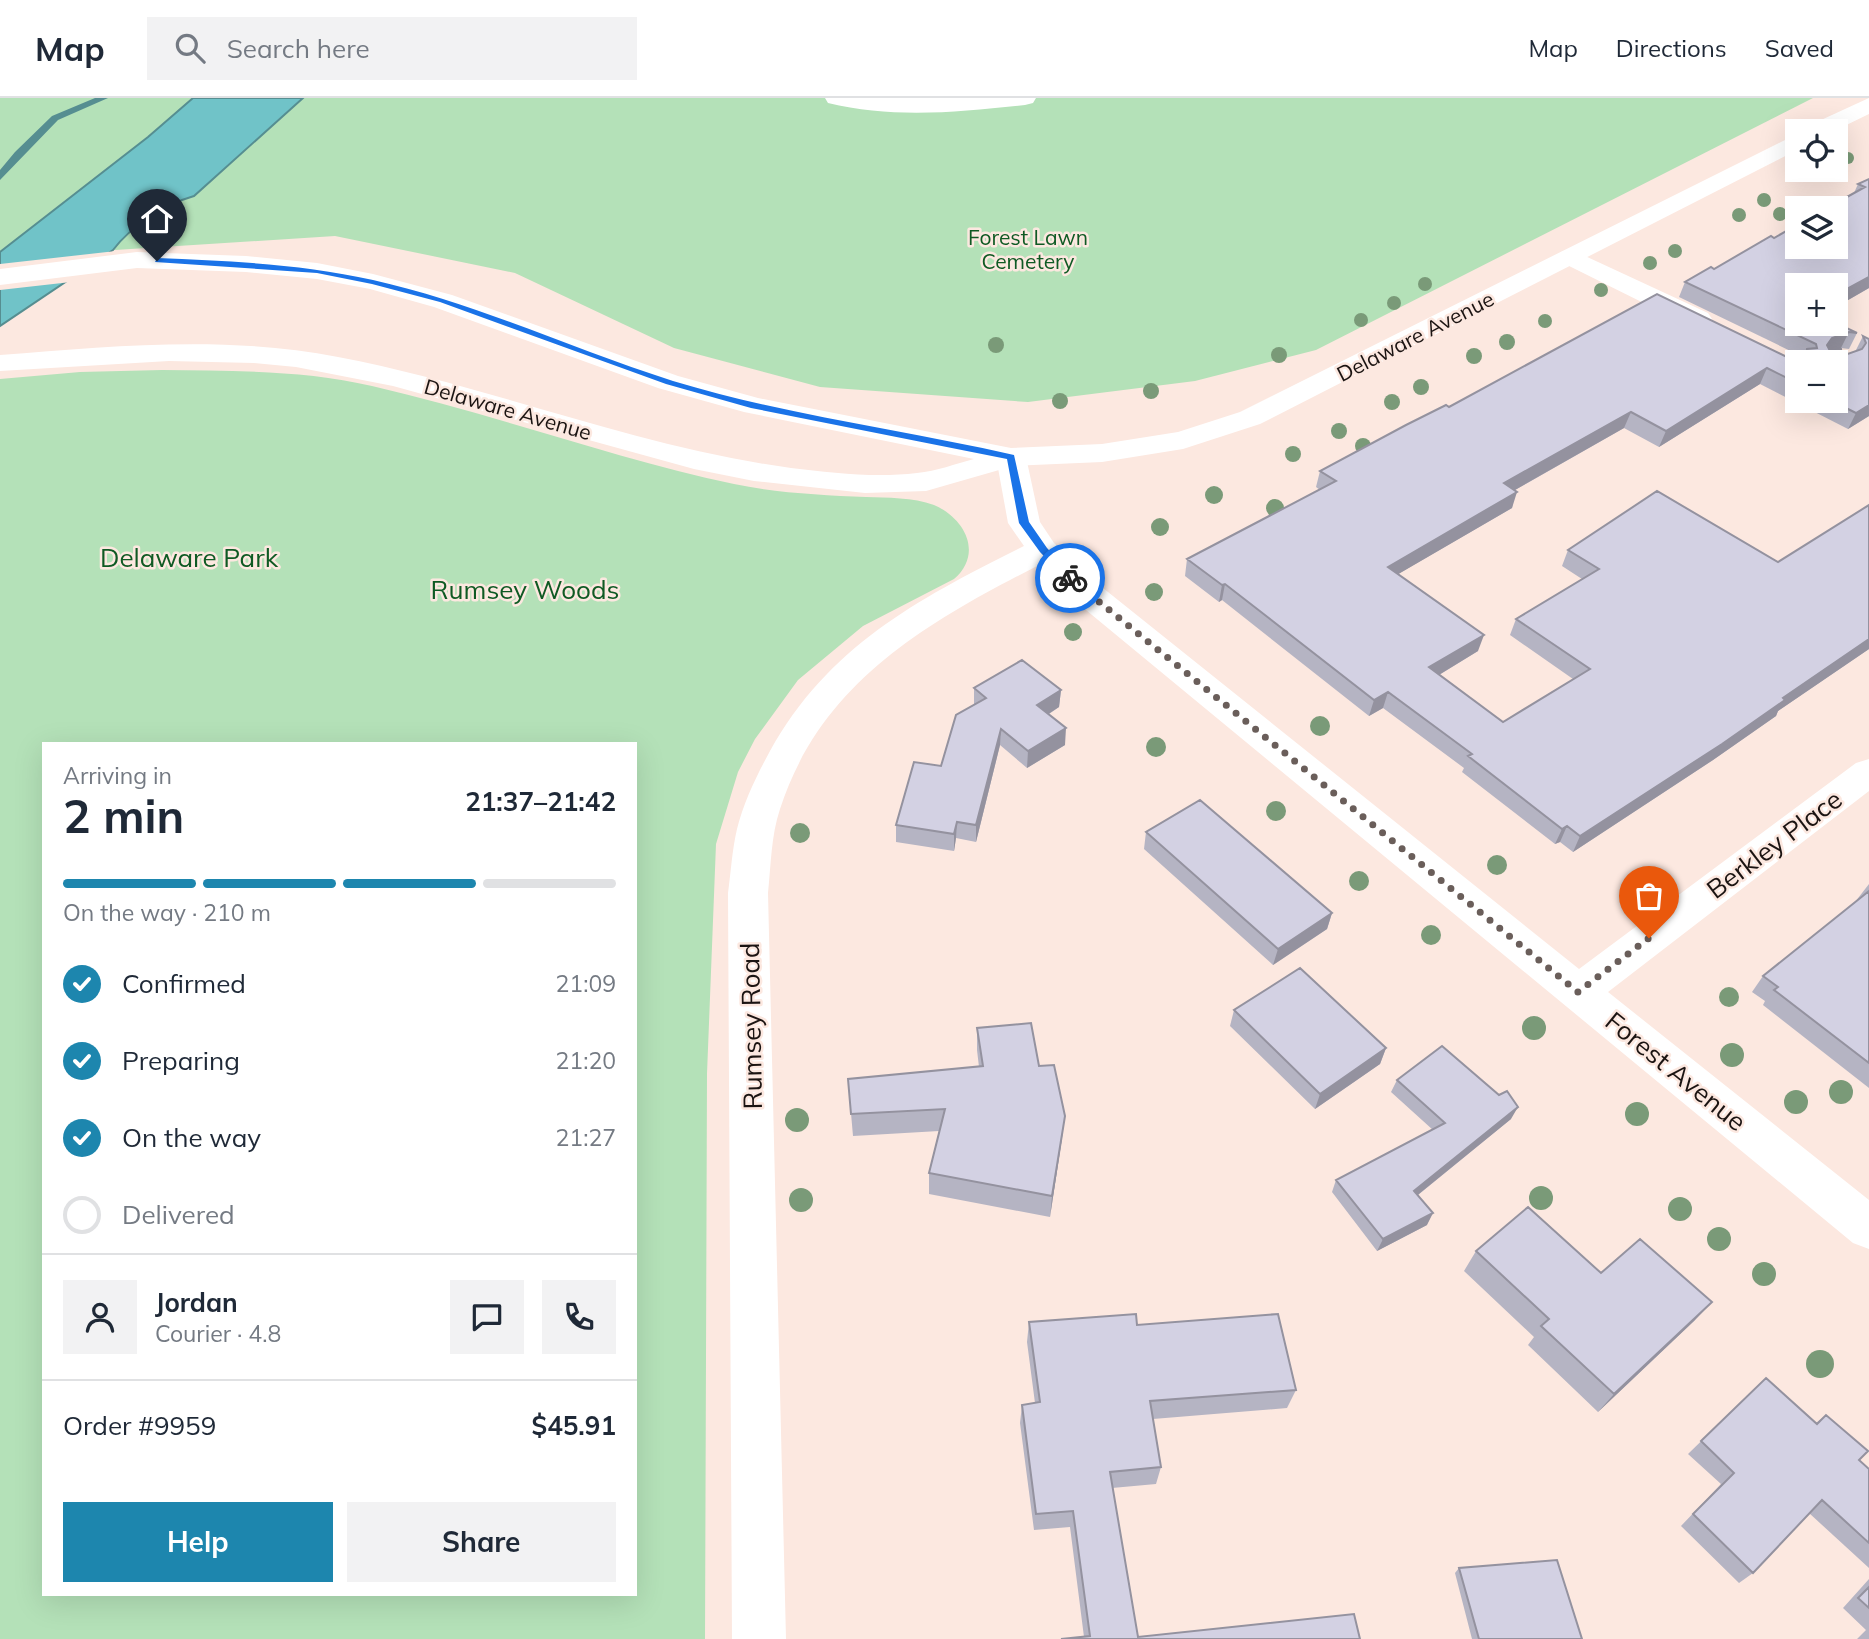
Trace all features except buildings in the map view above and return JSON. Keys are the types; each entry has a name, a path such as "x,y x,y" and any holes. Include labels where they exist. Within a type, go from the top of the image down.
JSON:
{"main road":[{"path":"836,98 853,102 940,108 1025,98"},
{"path":"1841,119 1868,106"},
{"name":"Delaware Avenue","path":"0,362 171,353 249,355 335,365 442,389 659,451 739,470 836,482 918,483 1011,457 1102,453 1183,440 1250,418 1785,147"},
{"path":"1570,257 1723,332"},
{"name":"Delaware Avenue","path":"0,277 137,260 258,265 317,271 373,282 443,301 668,382 754,406 1011,457"},
{"name":"Forest Avenue","path":"1011,457 1024,523 1043,550 1081,588 1869,1228"},
{"name":"Rumsey Road","path":"759,1639 748,893 756,829 774,778 807,721 848,670 952,598 1043,550"},
{"name":"Berkley Place","path":"1578,992 1869,772"}],"green space":[{"name":"Forest Lawn Cemetery","path":"0,98 1813,98 1316,350 1195,381 1028,402 820,387 674,348 515,273 335,236 115,250 0,262"},
{"name":"Rumsey Woods","path":"162,370 294,374 346,381 418,397 643,462 734,484 783,492 900,498 926,502 945,511 962,528 969,548 968,559 954,579 863,626 798,680 755,739 738,772 716,844 707,1074 705,1639 0,1639 0,379 80,372"}],"water":[{"path":"193,98 303,98 194,196 172,204 150,217 113,250 0,326 0,252 148,137"}],"pier":[{"path":"116,251 71,282 0,290 0,264"}],"waterway":[{"path":"0,177 18,154 55,118 103,98"}],"way so far":[{"path":"1070,578 1578,992 1649,938"}],"route":[{"path":"157,261 246,264 317,271 373,282 443,301 668,382 754,406 883,434 1011,457 1024,523 1043,550 1070,578"}],"park label":[{"name":"Delaware Park","path":"189,557"}]}
